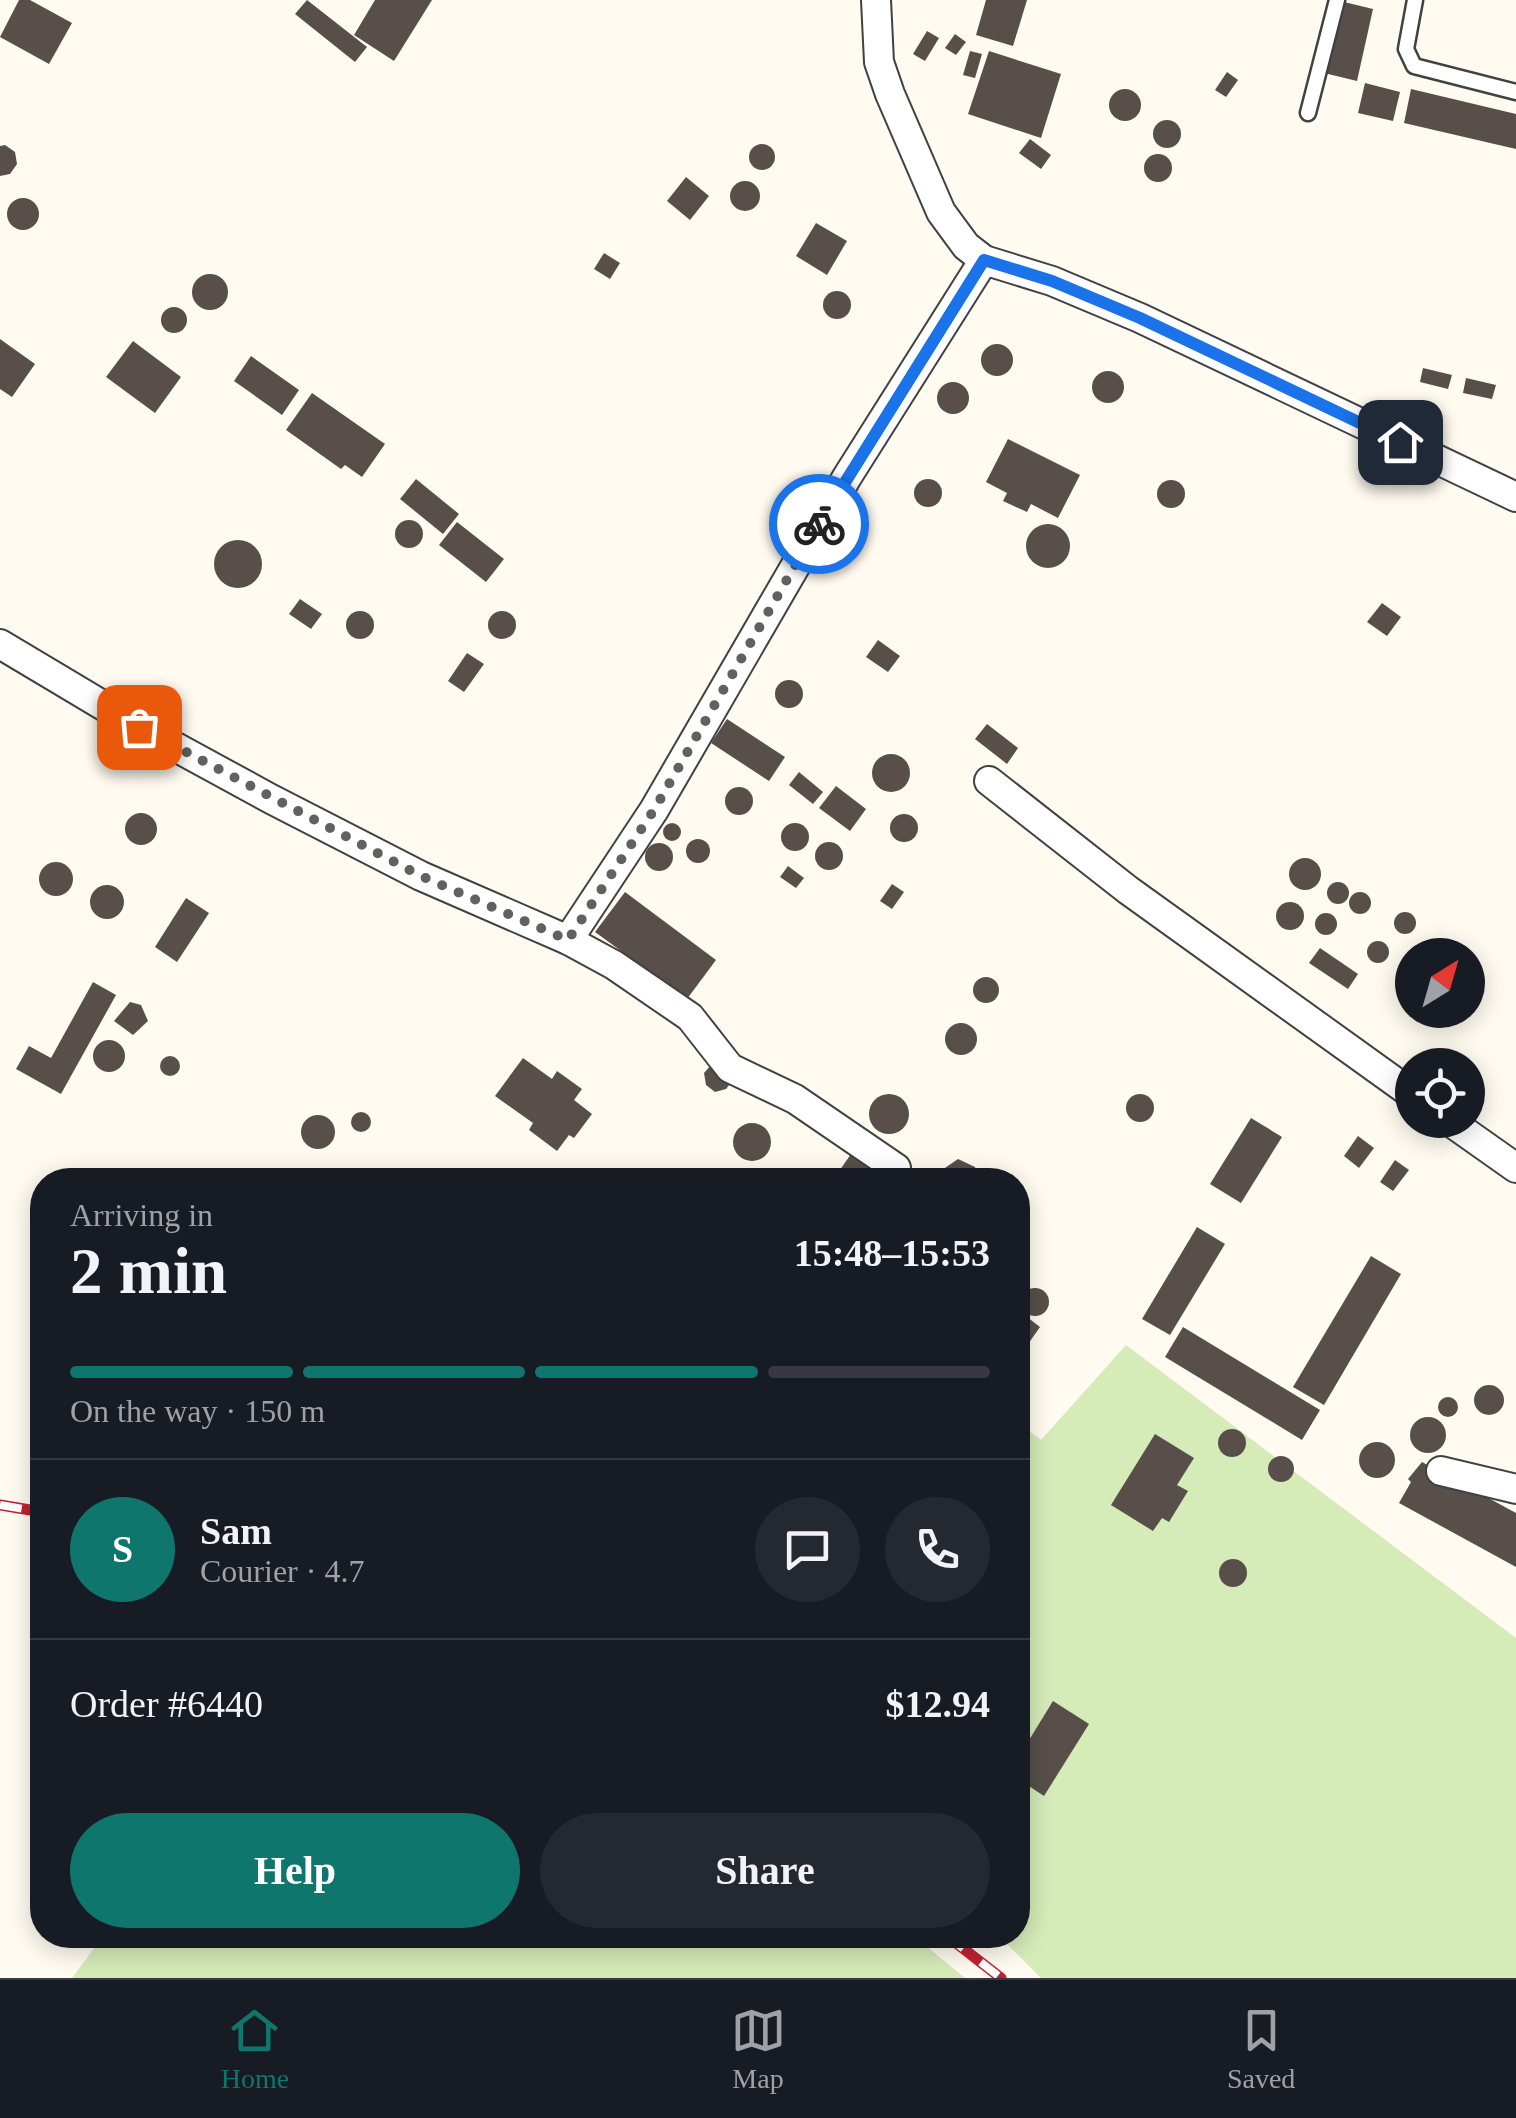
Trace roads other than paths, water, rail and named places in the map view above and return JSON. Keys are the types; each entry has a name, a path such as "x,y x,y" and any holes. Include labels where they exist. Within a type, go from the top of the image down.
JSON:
{"street":[{"path":"876,0 879,62 898,111 940,212 954,233 984,260 1052,281 1140,318 1516,497"},
{"path":"568,940 654,810 847,477 984,260"},
{"path":"0,644 139,727 288,807 421,876 568,940 614,965 690,1017 730,1068 795,1099 896,1168"},
{"path":"989,780 1128,890 1395,1082"},
{"path":"1474,1138 1516,1168"},
{"path":"1441,1472 1516,1489"}],"lane":[{"path":"1308,113 1337,0"},
{"path":"1415,0 1406,50 1414,66 1516,92"}],"railway":[{"path":"0,1505 30,1510"},
{"path":"963,1948 1001,1978"}]}
